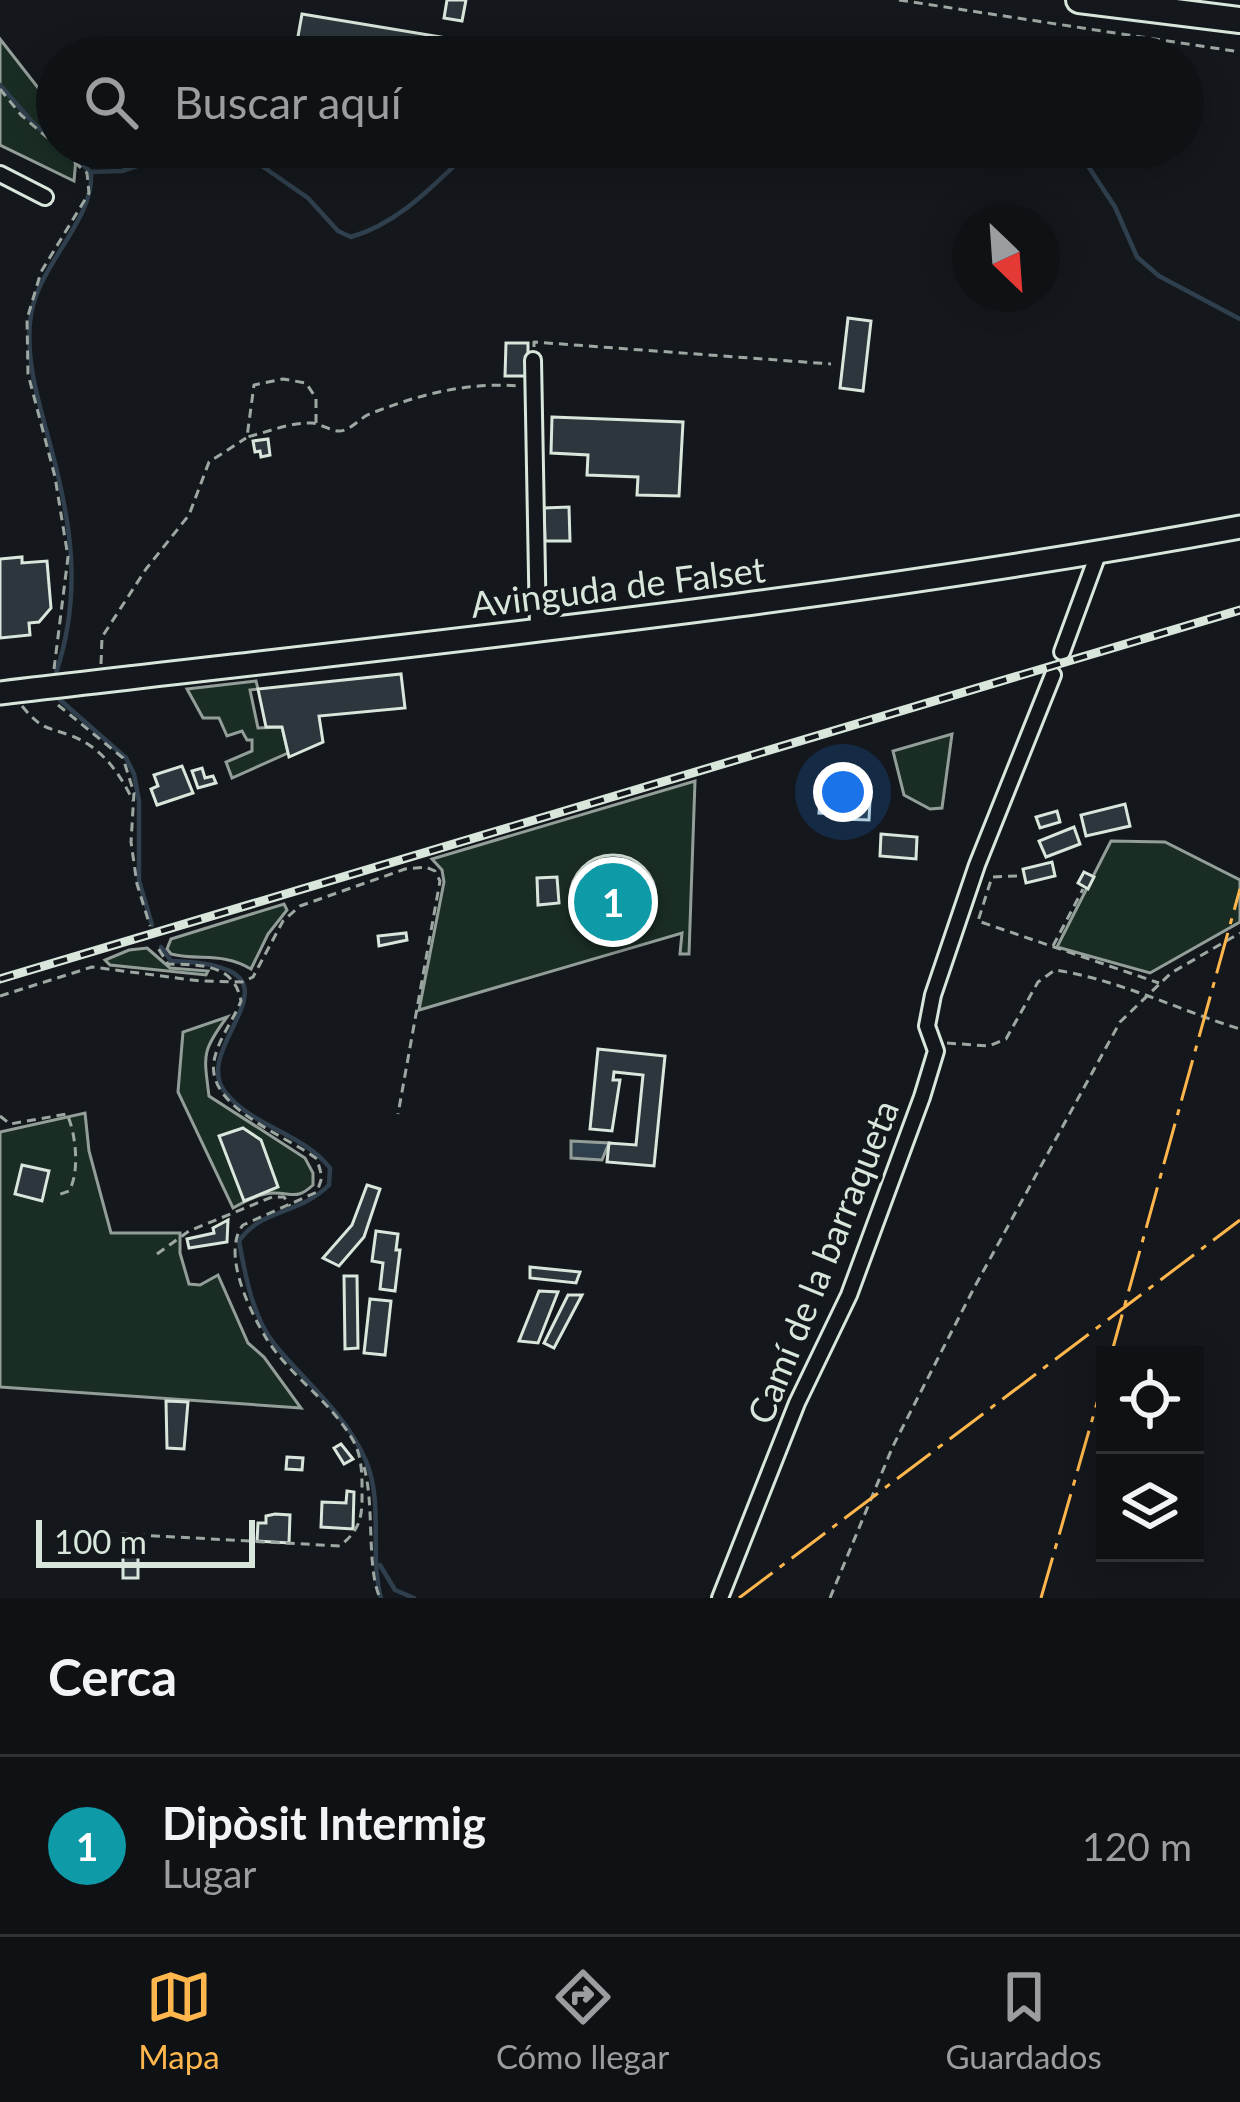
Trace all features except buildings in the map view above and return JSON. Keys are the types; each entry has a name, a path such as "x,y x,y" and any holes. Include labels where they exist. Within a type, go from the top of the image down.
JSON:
{"highway":[{"path":"1078,0 1240,20"}],"main road":[{"name":"Avinguda de Falset","path":"5,692 868,591 1240,527"}],"street":[{"path":"0,174 45,197"},
{"path":"533,360 538,629"},
{"path":"1062,652 1098,554"},
{"name":"Camí de la barraqueta","path":"720,1598 797,1403 849,1295 922,1097 936,1051 927,1026 933,995 977,865 1054,675"}],"path":[{"path":"899,0 1135,36"},
{"path":"1204,47 1240,52"},
{"path":"0,88 36,128"},
{"path":"53,674 68,557 55,477 28,374 27,320 41,272 89,193 87,173 81,168"},
{"path":"533,360 534,342 831,364"},
{"path":"248,437 250,394 262,382 306,383 316,398 316,423"},
{"path":"99,681 102,637 146,569 189,515 209,462 248,437 316,423 336,432 346,430 362,416 419,394 484,383 533,386"},
{"path":"5,692 40,728 75,736 100,754 121,775 134,802"},
{"path":"56,699 63,711 123,758 134,802 131,842 137,884 149,926"},
{"path":"0,996 92,967 200,981 253,976 284,921 300,906 404,869 426,867 440,881 398,1114"},
{"path":"1017,876 992,877 978,921 1160,983"},
{"path":"1052,948 1083,890"},
{"path":"830,1598 893,1446 1120,1022 1171,973 1240,933"},
{"path":"158,948 168,964 220,969 235,981 241,1001 220,1042 214,1077 222,1096 317,1160 322,1177 317,1192 254,1218 237,1234 235,1254 264,1336 333,1412 360,1460 370,1494 374,1574 380,1598"},
{"path":"933,1042 989,1046 1006,1039 1038,982 1055,970 1150,993 1180,1009 1240,1029"},
{"path":"0,1116 10,1124 67,1114 74,1142 74,1181 69,1191 55,1196"},
{"path":"157,1254 189,1232 272,1197 284,1197 290,1206"},
{"path":"121,1534 340,1546 362,1518 360,1460"}],"green space":[{"path":"0,39 36,85 36,163 0,145"},
{"path":"47,168 75,168 74,181"},
{"path":"256,681 258,689 250,690 258,728 282,727 288,753 232,778 226,762 252,751 252,740 242,731 227,736 219,718 203,718 187,689"},
{"path":"952,734 942,808 930,809 904,795 893,751"},
{"path":"695,781 689,954 680,954 682,933 419,1010 444,882 442,870 432,859"},
{"path":"1111,841 1165,842 1240,880 1240,922 1150,973 1057,947"},
{"path":"284,904 287,910 268,934 251,969 221,959 171,954 167,949 171,939"},
{"path":"147,948 170,968 208,971 206,975 110,965 105,960"},
{"path":"227,1017 206,1054 209,1096 305,1158 313,1185 303,1193 264,1194 233,1208 178,1092 183,1032"},
{"path":"85,1113 89,1151 111,1233 180,1233 189,1284 200,1285 218,1275 248,1343 301,1408 0,1387 0,1132"}],"water":[{"path":"571,1141 609,1143 602,1160 571,1158"}],"waterway":[{"path":"0,85 36,126"},
{"path":"86,168 91,172"},
{"path":"91,172 131,168"},
{"path":"265,168 351,237 386,222 452,168"},
{"path":"1089,168 1115,207 1137,257 1159,276 1240,319"},
{"path":"56,673 69,616 69,532 32,370 30,322 42,282 84,209 91,172"},
{"path":"59,699 126,758 134,774 139,801 139,881 152,925"},
{"path":"161,947 171,961 215,966 238,976 245,992 218,1073 225,1092 249,1114 306,1146 330,1168 329,1185 317,1195 259,1223 239,1241 251,1296 267,1334 336,1413 366,1461 374,1494 381,1598"},
{"path":"380,1565 395,1590 414,1598"}],"railway":[{"path":"0,979 1240,610"}],"power":[{"path":"1113,1346 1240,889"},
{"path":"739,1598 1240,1220"},
{"path":"1041,1598 1096,1406"}],"place":[{"name":"Dipòsit Intermig","path":"613,902"}]}
